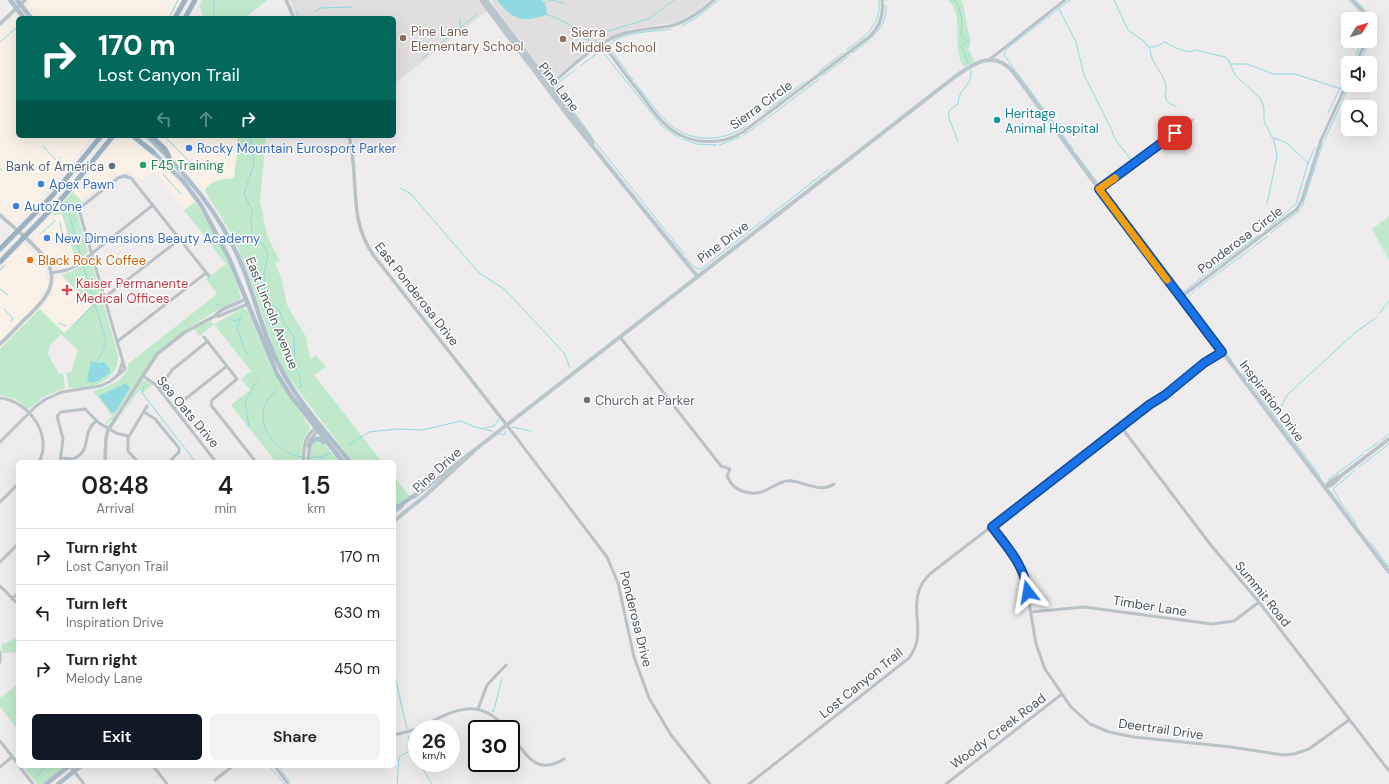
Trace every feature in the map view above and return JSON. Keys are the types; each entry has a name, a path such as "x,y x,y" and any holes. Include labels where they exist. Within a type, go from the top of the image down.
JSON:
{"highway":[{"path":"176,16 185,0"},
{"path":"186,16 195,0"},
{"path":"0,249 61,186 99,138"},
{"path":"0,262 85,172 111,138"},
{"path":"85,172 94,165 115,138"},
{"path":"135,138 143,146 153,152"},
{"path":"153,138 165,149 169,157"}],"main road":[{"path":"10,0 22,16"},
{"name":"Pine Lane","path":"480,0 697,276"},
{"name":"Pine Lane","path":"487,0 548,86"},
{"path":"19,2 30,16"},
{"name":"Inspiration Drive","path":"989,60 1003,63 1013,71 1099,189 1389,572"},
{"name":"Pine Drive","path":"396,510 962,72 976,63 989,60"},
{"name":"East Lincoln Avenue","path":"138,138 182,180 201,205 226,251 277,374 341,460"},
{"name":"East Lincoln Avenue","path":"149,138 169,157 204,197 223,226 241,264 278,365 290,385 348,460"},
{"path":"309,446 314,440 320,439 334,454 338,456"},
{"name":"Pine Drive","path":"396,519 426,495 474,450"},
{"path":"396,506 415,495"},
{"path":"46,784 66,768"},
{"path":"58,784 79,768"}],"street":[{"path":"0,24 16,9 19,2 25,0"},
{"path":"286,0 293,16"},
{"path":"548,86 603,44 627,32 680,23 696,14 714,0"},
{"name":"Sierra Circle","path":"603,44 657,116 669,128 691,139 704,142 720,141 745,131 870,36 877,28 882,18 882,0"},
{"path":"989,60 998,51 1065,0"},
{"path":"1352,0 1363,12"},
{"name":"Ponderosa Circle","path":"1181,297 1297,209 1302,200 1322,138 1343,92"},
{"path":"1099,189 1192,120"},
{"name":"East Ponderosa Drive","path":"349,138 355,168 357,218 368,247 506,424"},
{"path":"0,442 39,403 51,396 97,387 110,382 125,369 79,209 118,178 127,177 134,180 208,274 118,341"},
{"path":"51,273 70,269 153,205"},
{"path":"0,215 45,259 51,273 51,285 46,298 0,344"},
{"path":"105,297 180,239"},
{"path":"105,460 106,437 109,429 143,376 162,350 185,332 215,316 218,312 239,303 246,298"},
{"path":"215,316 219,316 248,304"},
{"path":"204,337 237,381 213,399 211,405 254,460"},
{"path":"620,337 721,466 730,469 727,476 737,489 756,494 792,481 824,489 834,484"},
{"path":"159,389 172,370 208,342"},
{"name":"Lost Canyon Trail","path":"749,784 904,663 912,654 917,644 918,598 922,584 936,569 1122,428 1199,367 1222,352"},
{"path":"118,375 123,361"},
{"path":"174,408 227,366"},
{"name":"Sea Oats Drive","path":"143,376 155,384 214,460"},
{"path":"0,398 14,402 38,424 43,437 43,451 40,460"},
{"path":"136,460 128,451 128,436 147,406"},
{"path":"96,421 88,430 87,446 84,452 73,459 62,458 63,439 57,418 58,414 66,410 84,408 96,421 109,429 128,436"},
{"path":"144,412 155,419 179,448 179,452 171,460"},
{"name":"Ponderosa Drive","path":"506,424 607,557 616,577 634,657 649,698 671,735 710,784"},
{"path":"303,460 307,437 322,425"},
{"name":"Summit Road","path":"1122,428 1210,544 1259,602 1389,771"},
{"path":"308,460 310,438 317,429"},
{"path":"1325,488 1330,482 1342,475 1389,439"},
{"path":"0,502 16,486"},
{"name":"Deertrail Drive","path":"992,527 1021,567 1027,586 1038,652 1049,677 1086,721 1116,734 1144,739 1231,747 1276,754 1294,754 1309,749 1349,720"},
{"path":"0,562 16,546"},
{"path":"0,586 16,602"},
{"path":"12,599 16,595"},
{"name":"Timber Lane","path":"1031,612 1084,607 1211,624 1234,621 1259,602"},
{"path":"0,652 0,662"},
{"path":"478,709 487,685 506,665"},
{"name":"Woody Creek Road","path":"946,784 1062,694"},
{"path":"435,720 456,710 478,709 498,720"},
{"path":"396,734 408,731"},
{"path":"0,741 16,762"},
{"path":"520,747 528,757 537,764 551,765 564,758"},
{"path":"0,767 12,757"},
{"path":"21,768 33,784"},
{"path":"71,768 84,784"},
{"path":"155,768 167,784"},
{"path":"215,780 230,768"},
{"path":"276,768 288,784"}],"shaded area":[{"path":"31,0 181,0 172,16 34,16 27,7"},
{"path":"288,0 477,0 487,11 396,82 396,16 296,16 291,3"},
{"name":"Sierra Middle School","path":"492,0 711,0 694,13 678,22 631,29 609,38 553,79 547,77 493,5"},
{"path":"13,17 16,18 16,138 91,138 54,184 19,222 13,223 0,210 0,29"},
{"path":"120,138 131,138 134,140 179,182 195,202 184,210 154,171 141,180 129,173 116,174 81,201 73,192 86,180 115,140"},
{"path":"154,138 237,138 238,146 234,180 246,269 229,230 205,191"},
{"path":"62,214 76,262 56,269 46,255 32,240 33,237 31,235 52,215"},
{"path":"24,244 44,265 46,269 45,277 48,281 47,287 41,299 0,340 0,271 6,266 3,263"},
{"path":"61,275 92,306 49,347 7,342 47,302 52,292 55,278"}],"green space":[{"path":"202,0 267,0 247,16 203,16 199,6"},
{"path":"948,0 961,0 964,10 971,40 968,50 975,61 964,67 958,50 956,14"},
{"path":"237,138 266,138 260,201 267,236 280,261 275,263 282,280 287,305 306,337 310,359 316,355 326,367 314,375 380,460 351,460 285,373 274,349 247,270 231,233 205,191 213,182 234,178 238,146"},
{"path":"73,192 82,202 76,210 88,252 76,262 62,214 52,215"},
{"path":"195,202 210,224 222,248 238,286 241,299 238,302 217,310 190,327 157,352 113,418 106,425 105,424 112,416 93,391 121,379 127,370 128,364 217,294 206,279 226,264 184,210"},
{"path":"1389,216 1389,260 1372,229"},
{"path":"87,260 91,260 118,355 117,364 114,371 102,382 86,388 69,388 66,373 71,372 78,350 61,334 49,347 48,354 59,374 63,373 65,388 45,396 28,409 15,399 0,395 0,349 40,309 64,333 92,306 61,275 73,271"},
{"path":"243,308 248,311 273,371 310,427 303,441 300,460 274,460 231,405 250,390 241,379 251,371 214,324"},
{"path":"211,321 214,324 200,336 194,329"},
{"path":"142,381 146,381 152,385 142,393 139,390 115,425"},
{"path":"316,440 323,442 337,460 310,460 311,445"},
{"path":"396,479 410,496 400,504 396,505"},
{"path":"16,638 16,652 3,653 1,645"},
{"path":"16,686 16,727 0,707 0,698"},
{"path":"63,768 43,784 37,784 25,769"}],"water":[{"path":"497,0 541,0 546,7 546,15 522,19 512,15"},
{"path":"91,361 98,363 104,362 110,369 110,373 98,381 90,383 87,380"},
{"path":"126,383 130,388 115,412 112,413 99,396"}],"waterway":[{"path":"170,16 178,0"},
{"path":"214,0 214,16"},
{"path":"544,4 550,0 564,3"},
{"path":"602,35 609,31 650,18 674,0"},
{"path":"682,26 697,17 719,0"},
{"path":"846,50 871,30 878,17 879,0"},
{"path":"954,0 959,8 961,17 961,35 969,42 961,46 968,63"},
{"path":"1070,0 1010,46 1005,51 1004,55 1073,149"},
{"path":"1114,0 1128,30 1144,41 1148,47 1155,47 1165,42 1176,48 1189,52 1195,50 1225,57 1229,61 1235,75 1260,98 1264,107 1264,121 1274,141 1277,156 1267,204"},
{"path":"1348,0 1360,12"},
{"path":"1355,0 1366,12"},
{"path":"852,53 871,38 881,27 886,13 886,5"},
{"path":"314,12 321,8 352,7"},
{"path":"1059,9 1076,42 1084,75 1115,139 1132,161 1113,176"},
{"path":"297,11 298,16"},
{"path":"421,59 477,14"},
{"path":"546,14 567,23 585,39 597,42"},
{"path":"460,19 460,29"},
{"path":"0,42 16,28"},
{"path":"424,31 431,29"},
{"path":"609,45 614,40 621,37 638,33 671,29"},
{"path":"609,45 633,80"},
{"path":"1356,55 1359,48"},
{"path":"1363,56 1366,48"},
{"path":"1150,49 1152,59 1165,82 1165,96 1168,102 1176,106"},
{"path":"580,66 602,50"},
{"path":"602,51 661,125 679,138"},
{"path":"818,72 843,53"},
{"path":"822,76 850,55"},
{"path":"1231,64 1247,64 1273,74 1295,74 1341,89"},
{"path":"576,69 559,82 557,88 592,137"},
{"path":"958,142 948,115 950,110 958,104 959,96 969,82 971,70"},
{"path":"769,117 819,79"},
{"path":"765,112 804,82"},
{"path":"636,84 663,118 676,129 685,134 695,137 716,138 727,136 746,126"},
{"path":"1328,113 1341,86"},
{"path":"1325,139 1346,92"},
{"path":"743,136 766,119"},
{"path":"719,145 740,137"},
{"path":"166,138 196,168 201,168 207,162"},
{"path":"250,138 254,164 244,194 252,210 252,233 263,244 268,255 264,273 265,293 269,301 279,310 284,323 294,336 295,363 291,369"},
{"path":"1274,138 1287,143 1309,164"},
{"path":"683,139 697,144 716,145"},
{"path":"595,142 684,254"},
{"path":"1302,207 1323,142"},
{"path":"43,146 57,161 61,157"},
{"path":"1266,230 1296,204 1308,163 1315,147"},
{"path":"1132,161 1150,149"},
{"path":"1076,154 1100,186"},
{"path":"686,258 696,268 701,269 828,170"},
{"path":"126,179 127,174"},
{"path":"163,174 181,194"},
{"path":"400,188 411,194 479,273 503,288 512,297 564,353 570,368"},
{"path":"1102,189 1172,281"},
{"path":"66,202 80,254"},
{"path":"59,213 67,207 82,210"},
{"path":"1271,233 1300,210"},
{"path":"40,234 55,221"},
{"path":"60,223 62,232"},
{"path":"75,238 84,235"},
{"path":"1209,272 1259,235"},
{"path":"1198,288 1268,236"},
{"path":"0,270 5,265"},
{"path":"84,268 106,341 100,356 95,363"},
{"path":"1181,291 1185,291 1206,274"},
{"path":"1174,285 1232,361"},
{"path":"0,289 8,295"},
{"path":"1186,300 1195,290"},
{"path":"78,299 80,297 87,302"},
{"path":"88,302 93,297"},
{"path":"1379,314 1389,301"},
{"path":"86,312 94,304"},
{"path":"4,309 13,318 11,322"},
{"path":"76,323 87,311"},
{"path":"227,318 234,321 240,319 242,316"},
{"path":"1275,417 1288,394 1357,331 1377,317"},
{"path":"240,319 237,329 247,355"},
{"path":"59,323 66,326"},
{"path":"294,366 299,373 301,387"},
{"path":"1242,373 1320,476"},
{"path":"249,427 245,402 257,381"},
{"path":"144,386 142,393 194,460"},
{"path":"276,390 264,408 264,425 267,433 272,440 286,452 302,457"},
{"path":"484,428 494,426 499,419"},
{"path":"347,446 369,432 397,429 422,430 461,421 475,427 492,431"},
{"path":"512,427 531,431"},
{"path":"499,434 504,435 506,431"},
{"path":"1381,440 1389,434"},
{"path":"1366,451 1379,442"},
{"path":"1359,467 1389,444"},
{"path":"305,458 321,457 330,453"},
{"path":"1328,480 1363,454"},
{"path":"321,457 325,460"},
{"path":"1355,470 1333,489 1341,503 1356,523"},
{"path":"1371,543 1389,567"},
{"path":"494,710 502,678"},
{"path":"396,681 407,729"},
{"path":"492,711 494,710 493,712"},
{"path":"397,784 399,757 408,752"},
{"path":"36,776 45,768"},
{"path":"271,768 284,784"},
{"path":"425,772 432,784"},
{"path":"283,773 290,782"}],"slow traffic":[{"path":"1115,178 1099,189 1167,280"}],"place":[{"name":"Pine Lane Elementary School","path":"403,38"},
{"name":"Sierra Middle School","path":"563,39"},
{"name":"Heritage Animal Hospital","path":"997,120"},
{"name":"Rocky Mountain Eurosport Parker","path":"189,148"},
{"name":"F45 Training","path":"143,165"},
{"name":"Bank of America","path":"112,166"},
{"name":"Apex Pawn","path":"41,184"},
{"name":"AutoZone","path":"16,206"},
{"name":"New Dimensions Beauty Academy","path":"47,238"},
{"name":"Black Rock Coffee","path":"30,260"},
{"name":"Kaiser Permanente Medical Offices","path":"67,290"},
{"name":"Church at Parker","path":"587,400"}],"route":[{"path":"1028,592 1026,579 1019,562 992,527 1122,428 1149,405 1165,395 1204,363 1222,352 1099,189 1175,133"}]}
